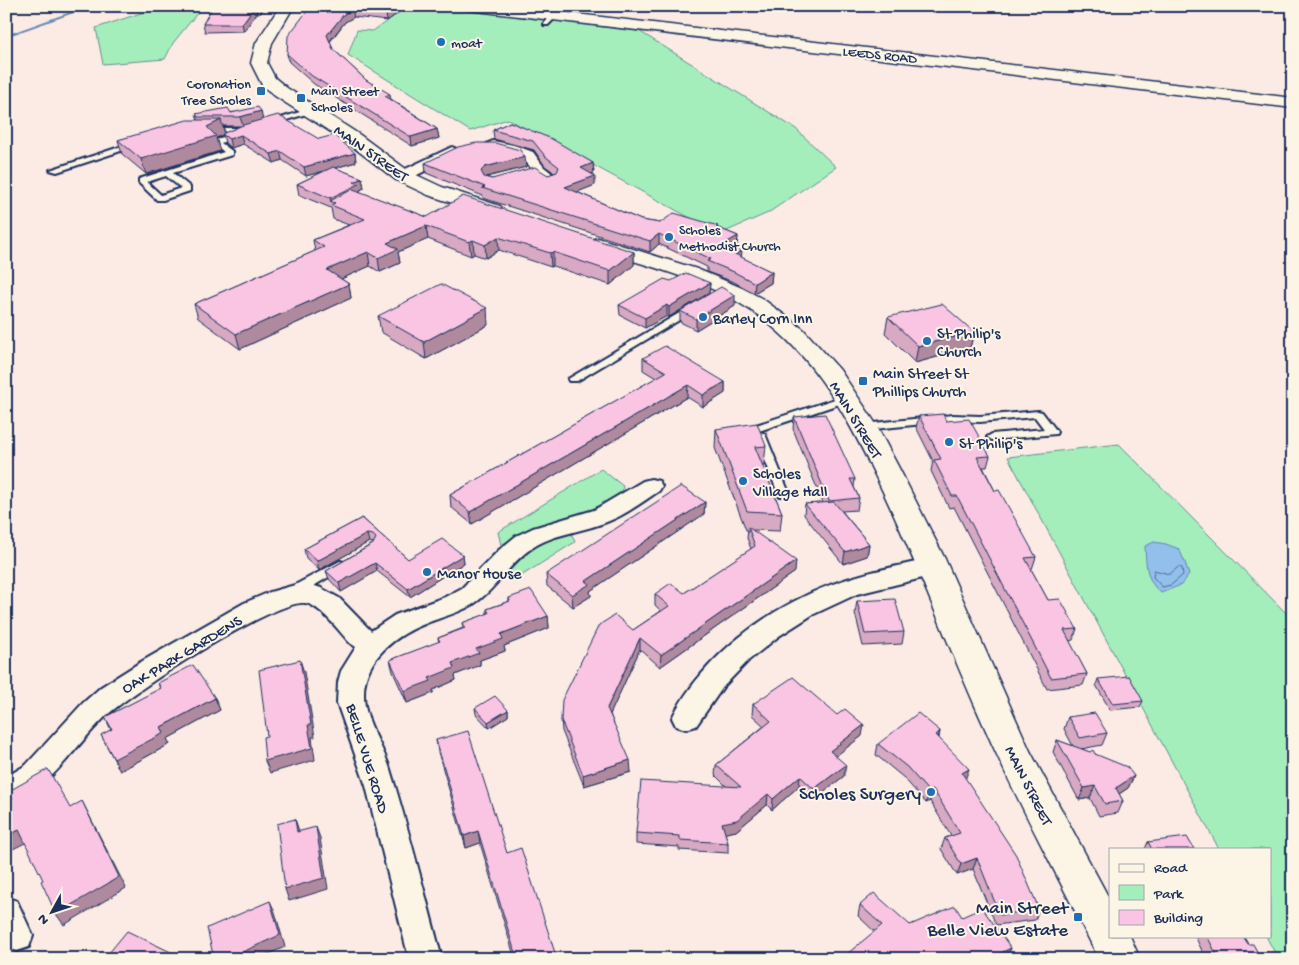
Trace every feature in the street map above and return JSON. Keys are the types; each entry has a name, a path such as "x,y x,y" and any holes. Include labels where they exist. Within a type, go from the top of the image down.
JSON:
{"street":[{"name":"MAIN STREET","path":"287,6 264,43 259,63 268,81 281,92 376,154 403,176 435,191 515,217"},
{"name":"LEEDS ROAD","path":"468,6 550,20 1293,102"},
{"path":"403,176 448,153 472,147 497,146 520,151 533,160 544,174 520,175"},
{"name":"MAIN STREET","path":"579,238 677,270 773,315 817,358 847,398 864,427 934,567 973,666 1013,752 1109,938"},
{"name":"BELLE VUE ROAD","path":"420,957 372,760 351,709 350,692 353,676 361,660 372,645 387,632 405,622 461,600 477,590 490,578 510,551 526,540 543,532 597,518 651,486"},
{"path":"686,718 712,681 743,650 789,617 836,592 878,579 934,567"},
{"name":"OAK PARK GARDENS","path":"6,793 36,774 93,710 111,694 148,670 253,610 279,598 295,594 312,594"},
{"path":"312,594 330,604 359,636 372,645"},
{"name":"MAIN STREET","path":"1109,938 1120,959"}],"lane":[{"path":"260,125 312,111"},
{"path":"168,173 187,189 160,198 142,181 229,153 216,142 248,129 195,130"},
{"path":"54,170 141,143"},
{"path":"573,379 699,304"},
{"path":"732,437 847,398"},
{"path":"864,427 953,418 980,419 1038,414 1052,432 992,437"},
{"path":"757,428 783,493"},
{"path":"312,594 299,588 354,557"}],"green space":[{"path":"162,6 203,6 173,43 165,59 103,64 96,28"},
{"path":"408,6 433,6 639,31 796,129 836,167 768,213 720,234 508,119 470,131 348,55 357,30 373,31"},
{"path":"1119,444 1293,620 1293,959 1278,959 1267,938 1272,938 1272,848 1218,848 1008,457"},
{"path":"601,469 623,486 622,493 586,514 533,528 501,545 498,532"},
{"path":"571,533 575,542 521,576 507,572 520,557 535,546 552,538"}],"water":[{"path":"1154,542 1179,549 1189,575 1181,585 1161,593 1152,583 1147,566 1145,546"}],"building":[{"path":"213,6 255,6 242,24 203,24"},
{"path":"311,6 396,6 386,13 352,10 344,14 327,35 333,49 366,80 390,94 385,96 437,129 411,137 312,76 287,54 288,36"},
{"path":"258,107 261,111 240,117 198,117 196,114 228,108 231,113"},
{"path":"278,115 319,139 334,135 355,153 304,167 280,151 271,154 241,135 229,139 222,134 243,125"},
{"path":"187,120 221,120 207,127 216,136 141,159 118,140"},
{"path":"510,122 552,139 593,163 581,168 595,176 565,187 641,220 660,223 674,213 718,226 716,227 738,236 726,243 742,251 735,254 772,272 755,283 707,261 711,259 659,234 650,241 482,188 485,187 425,163 458,147 476,143 495,143 520,150 525,157 485,167 481,171 484,177 492,179 535,167 548,175 557,172 559,167 545,156 533,141 493,130"},
{"path":"333,167 362,178 354,182 359,184 330,198 297,184"},
{"path":"353,189 427,217 463,196 634,252 610,271 553,252 550,253 498,237 485,245 473,240 469,242 426,226 387,243 398,249 378,258 368,252 327,270 349,284 236,334 194,304 324,247 313,240 365,219 331,205 335,203 330,201"},
{"path":"686,273 710,283 669,307 667,305 645,318 619,305 664,279 671,281"},
{"path":"441,284 487,308 424,342 378,316"},
{"path":"721,287 735,295 696,319 680,311"},
{"path":"942,304 974,332 918,346 888,317"},
{"path":"665,346 725,382 703,395 688,385 470,512 450,495 666,372 643,358"},
{"path":"825,414 855,479 850,479 859,498 829,501 794,417"},
{"path":"943,414 946,421 969,419 990,456 977,457 995,491 999,490 1036,557 1025,558 1048,600 1060,599 1077,629 1064,630 1087,674 1051,678 957,496 952,496 934,460 941,459 919,416"},
{"path":"757,423 766,446 755,447 782,513 747,511 716,429"},
{"path":"681,486 705,502 586,581 590,584 572,595 546,574"},
{"path":"834,502 869,544 845,552 805,504"},
{"path":"362,518 408,559 442,539 463,555 408,589 375,563 339,583 326,571 373,544 376,538 373,535 367,534 317,561 304,549"},
{"path":"748,527 796,561 661,655 640,638 607,708 630,760 583,775 561,720 562,700 599,625 615,615 633,630 669,606 655,594 671,583 684,593 755,546"},
{"path":"531,590 548,616 501,634 503,639 476,649 479,653 452,663 454,668 429,678 431,681 404,691 390,660 440,641 438,638 465,628 462,623 489,613 487,609 510,601 509,598"},
{"path":"895,599 904,632 865,634 857,601"},
{"path":"300,660 311,725 308,725 312,748 265,761 263,737 267,736 259,670"},
{"path":"193,665 215,698 161,727 164,733 114,759 101,735 112,729 105,717 161,688 158,683"},
{"path":"1129,676 1143,701 1113,704 1098,679"},
{"path":"793,677 837,715 845,709 864,725 830,751 846,765 814,789 800,776 773,799 768,794 737,820 722,823 728,843 680,840 680,836 636,833 641,781 741,787 716,765 771,721 753,704"},
{"path":"495,696 508,710 488,722 475,708"},
{"path":"918,713 940,731 936,735 969,769 962,773 1016,855 1039,909 1000,915 977,858 961,864 945,838 960,833 933,789 929,792 907,767 878,744"},
{"path":"1095,713 1107,733 1080,738 1068,717"},
{"path":"468,731 507,853 521,848 557,959 517,959 478,831 464,836 436,740"},
{"path":"1057,740 1090,752 1093,750 1095,754 1127,767 1134,776 1116,788 1123,801 1105,804 1095,786 1084,788"},
{"path":"48,769 70,808 82,801 119,877 56,914 41,881 43,880 19,830 6,837 6,802 13,799 9,791"},
{"path":"295,819 297,832 316,827 324,878 285,889 277,824"},
{"path":"1187,837 1193,848 1151,848 1148,842"},
{"path":"874,893 910,925 955,906 962,917 982,908 1011,948 988,959 841,959 882,925 860,905"},
{"path":"270,901 280,935 227,959 214,959 207,928"},
{"path":"127,931 177,955 174,959 104,959"},
{"path":"1208,938 1244,938 1248,944 1253,944 1261,959 1219,959"}],"waterway":[{"path":"6,36 91,6"}],"place":[{"name":"moat","path":"441,42"},
{"name":"Coronation Tree Scholes","path":"261,91"},
{"name":"Main Street Scholes","path":"301,98"},
{"name":"Scholes Methodist Church","path":"669,237"},
{"name":"Barley Corn Inn","path":"703,317"},
{"name":"St Philip's Church","path":"927,341"},
{"name":"Main Street St Phillips Church","path":"863,381"},
{"name":"St Philip's","path":"949,442"},
{"name":"Scholes Village Hall","path":"743,481"},
{"name":"Manor House","path":"427,572"},
{"name":"Scholes Surgery","path":"931,792"},
{"name":"Main Street Belle View Estate","path":"1078,917"}]}
